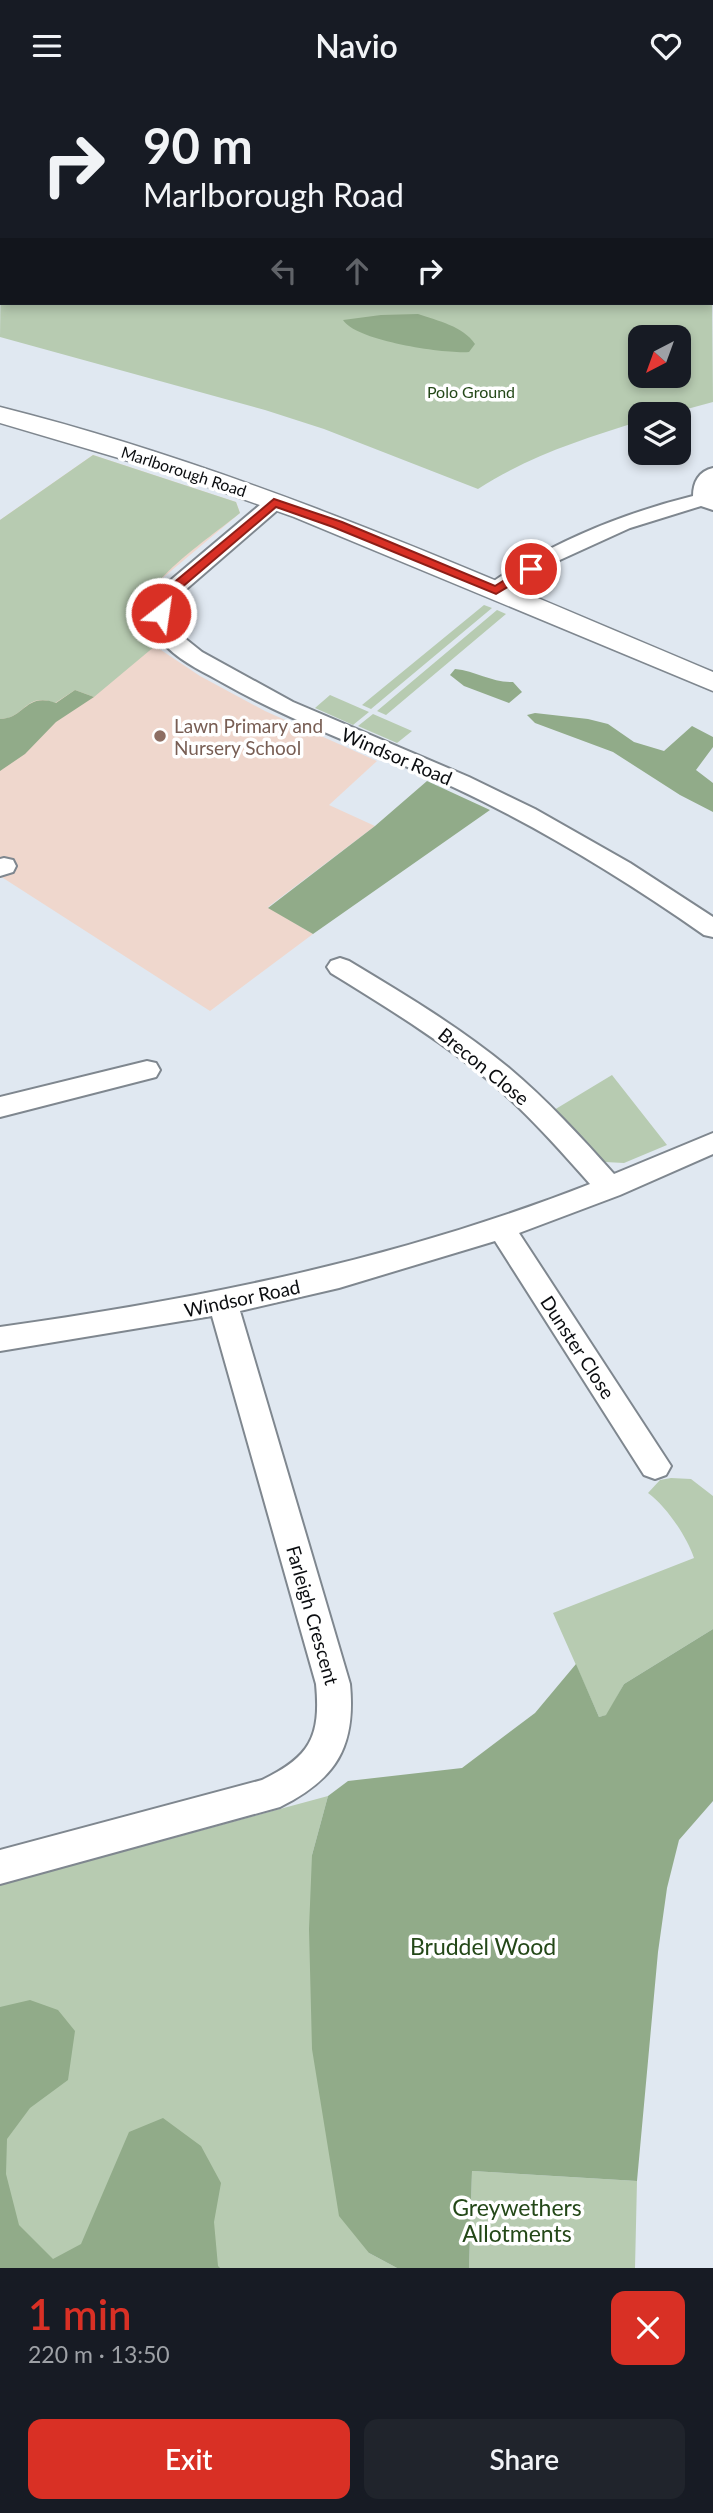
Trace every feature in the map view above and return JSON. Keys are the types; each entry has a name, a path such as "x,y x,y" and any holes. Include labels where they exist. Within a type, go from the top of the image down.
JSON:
{"main road":[{"name":"Marlborough Road","path":"0,415 175,466 337,524 713,682"}],"street":[{"path":"496,590 581,543 631,521 709,501 703,488 713,474"},
{"name":"Windsor Road","path":"274,503 167,595 161,613 165,630 172,640 219,671 281,705 461,783 571,838 639,879 713,929"},
{"name":"Brecon Close","path":"340,967 434,1026 501,1076 559,1130 610,1188"},
{"path":"0,1107 147,1070"},
{"name":"Windsor Road","path":"0,1339 223,1303 340,1276 501,1228 610,1188 713,1143"},
{"name":"Dunster Close","path":"501,1228 654,1466"},
{"name":"Farleigh Crescent","path":"0,1867 268,1795 290,1786 321,1761 332,1741 337,1705 333,1684 223,1303"}],"shaded area":[{"name":"Lawn Primary and Nursery School","path":"93,455 236,502 240,513 159,581 144,598 139,615 141,628 155,646 200,676 265,711 377,761 329,805 375,826 268,907 313,934 210,1011 0,876 0,520"}],"green space":[{"name":"Polo Ground","path":"0,305 712,305 713,402 691,408 691,402 628,402 628,425 537,458 478,489 324,429 265,410 0,337"},
{"path":"418,314 457,328 475,344 469,352 402,345 365,334 343,320 381,315"},
{"path":"93,455 236,502 240,513 165,575 143,604 140,621 155,646 94,697 75,690 55,703 37,700 15,715 0,719 0,520"},
{"path":"484,605 492,608 371,709 362,705"},
{"path":"497,610 506,614 386,715 377,711"},
{"path":"455,669 498,681 513,682 522,692 509,703 464,686 450,675"},
{"path":"75,690 94,697 56,722 25,754 0,771 0,719 15,715 38,701 56,703"},
{"path":"330,695 369,712 353,725 315,708"},
{"path":"535,713 608,724 634,742 664,751 692,726 713,737 713,747 696,770 713,783 713,812 680,795 613,752 535,723 527,715"},
{"path":"373,714 412,731 397,743 358,726"},
{"path":"427,781 490,810 313,934 268,908 375,826"},
{"path":"612,1075 667,1145 624,1163 605,1162 554,1110"},
{"path":"691,1479 713,1496 713,1629 624,1684 607,1715 599,1717 553,1613 694,1558 676,1523 648,1493 660,1480"},
{"name":"Bruddel Wood","path":"713,1629 713,1801 679,1840 667,1888 658,1952 637,2181 472,2171 469,2268 397,2268 369,2253 339,2216 312,2049 309,1929 312,1855 328,1796 348,1781 462,1768 535,1713 576,1664 599,1717 606,1715 624,1684"},
{"path":"328,1796 312,1855 369,2253 397,2268 0,2268 0,1885"},
{"path":"30,2000 58,2010 75,2031 68,2080 30,2108 7,2139 6,2174 19,2225 53,2259 81,2244 129,2132 163,2118 201,2146 221,2183 214,2222 220,2268 0,2268 0,2007"},
{"name":"Greywethers Allotments","path":"472,2171 637,2181 635,2268 469,2268"}],"place":[{"name":"Lawn Primary and Nursery School","path":"160,736"}],"route":[{"path":"161,613 164,599 169,592 274,503 337,524 496,590 531,569"}]}
